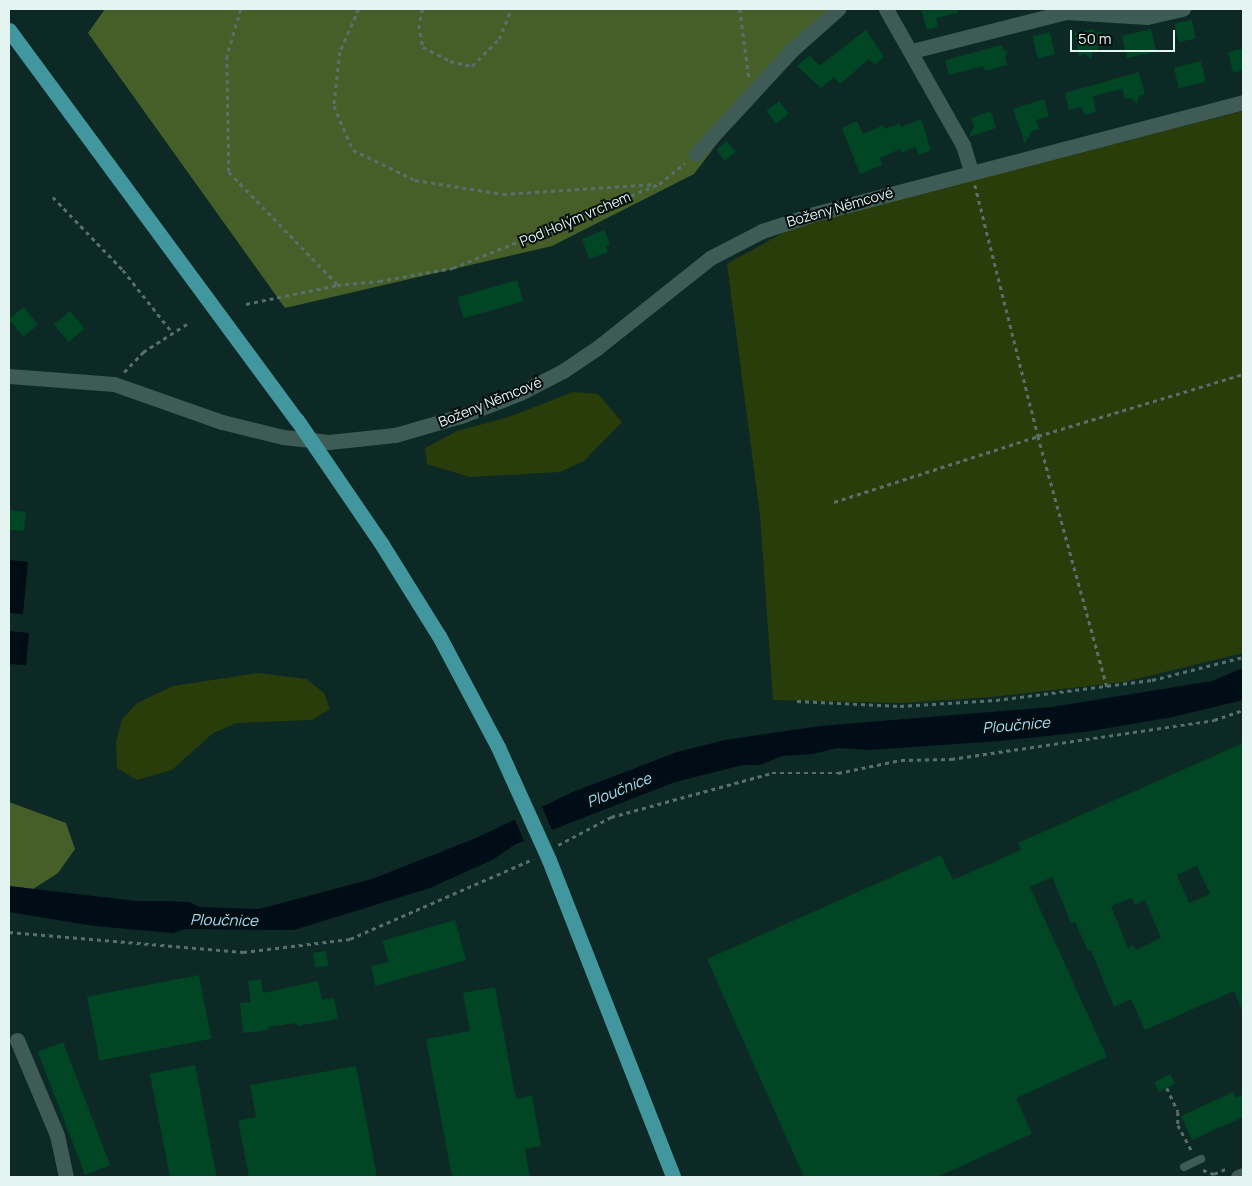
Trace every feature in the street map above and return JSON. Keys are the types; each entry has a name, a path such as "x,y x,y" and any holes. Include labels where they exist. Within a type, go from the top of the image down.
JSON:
{"main road":[{"path":"9,30 330,467 381,542 469,691 520,795 589,959 673,1177"}],"street":[{"path":"696,154 792,50 838,9"},
{"path":"886,9 912,51 964,145 971,172"},
{"path":"912,51 1066,12 1146,17 1183,9"},
{"name":"Boženy Němcové","path":"114,384 206,417 284,437 329,442 395,435 461,416 520,393 562,371 597,348 710,258 762,231 971,172 1243,102"},
{"path":"9,376 114,384"},
{"path":"18,1040 57,1135 66,1177"}],"lane":[{"path":"1184,1167 1200,1159"}],"path":[{"path":"241,9 227,56 229,172 337,285"},
{"path":"359,9 340,52 334,106 353,150 415,180 503,194 659,184"},
{"path":"423,9 419,25 423,47 450,61 472,66 499,39 511,9"},
{"path":"740,9 752,93"},
{"name":"Pod Holým vrchem","path":"246,304 337,285 379,282 453,268 659,184 696,154"},
{"path":"971,172 1038,436 1108,687"},
{"path":"53,197 123,270 172,332"},
{"path":"114,384 143,352 190,322"},
{"path":"834,502 1038,436 1243,374"},
{"path":"796,701 900,706 996,700 1152,680 1243,657"},
{"path":"550,850 611,817 772,773 838,773 901,760 951,759 1214,720 1243,710"},
{"path":"9,932 243,952 350,939 508,872 541,854"},
{"path":"1167,1088 1178,1112 1178,1125 1188,1148 1200,1159 1204,1172 1238,1175"}],"green space":[{"path":"105,9 844,9 794,42 694,174 552,246 285,308 88,33"},
{"path":"1243,111 1243,653 1124,682 991,697 903,703 773,700 760,515 727,264 797,225"},
{"path":"573,392 598,394 622,422 584,461 560,472 470,477 427,464 425,448 457,431 509,417"},
{"path":"258,673 306,679 324,693 330,709 312,720 236,723 212,734 172,770 137,780 117,768 116,742 122,719 137,703 173,686"},
{"path":"9,802 66,823 75,849 58,873 33,889 9,886"}],"water":[{"path":"9,560 28,562 23,614 9,613"},
{"path":"9,631 29,633 26,665 9,664"},
{"name":"Ploučnice","path":"1243,668 1243,700 1173,717 1084,732 999,741 870,750 837,748 813,754 782,756 760,765 743,765 675,782 516,844 492,860 430,888 294,930 185,929 173,933 94,926 9,912 9,886 136,901 189,902 200,907 259,909 372,879 476,838 573,792 677,752 725,740 820,726 1052,707 1212,681"}],"pier":[{"path":"541,805 553,832 526,845 514,817"}],"building":[{"path":"921,9 958,9 958,13 936,18 938,27 927,30"},
{"path":"1192,20 1196,39 1178,42 1174,24"},
{"path":"1094,29 1095,33 1102,31 1105,46 1098,47 1099,51 1093,52 1091,59 1085,54 1079,56 1074,33"},
{"path":"1151,29 1156,51 1127,58 1122,36"},
{"path":"866,30 884,57 875,65 869,59 840,84 834,77 821,88 797,66 810,55 819,66"},
{"path":"1050,32 1055,54 1038,58 1032,36"},
{"path":"1002,45 1003,50 1008,52 1005,56 1007,65 985,71 984,66 949,75 945,60"},
{"path":"1243,50 1243,70 1233,73 1228,52"},
{"path":"1201,61 1206,81 1179,88 1174,68"},
{"path":"1139,72 1145,94 1139,96 1137,104 1131,98 1125,99 1122,89 1093,96 1096,112 1084,115 1082,107 1069,110 1065,93"},
{"path":"1044,99 1049,116 1036,120 1039,129 1032,131 1025,144 1013,109"},
{"path":"779,101 789,114 776,123 766,111"},
{"path":"991,111 996,128 969,137 974,126 971,118"},
{"path":"921,119 931,150 919,155 915,147 901,153 900,149 880,158 882,165 860,174 842,128 857,121 863,134 883,125 885,129 900,123 901,127"},
{"path":"727,141 736,152 725,161 716,150"},
{"path":"604,230 610,244 606,246 608,252 589,259 582,239"},
{"path":"517,280 523,301 463,318 457,297"},
{"path":"24,307 38,325 23,337 9,319"},
{"path":"70,311 85,329 69,342 54,324"},
{"path":"9,510 26,512 24,531 9,530"},
{"path":"1243,743 1243,1012 1234,991 1145,1030 1131,999 1114,1007 1091,950 1088,951 1075,922 1071,923 1052,877 1030,887 1107,1057 1016,1098 1032,1134 937,1177 804,1177 707,959 941,855 953,880 1021,850 1018,843","holes":["1197,866 1210,894 1189,903 1177,875","1132,898 1135,905 1145,900 1161,938 1136,950 1133,945 1128,948 1111,906"]},
{"path":"455,920 466,960 375,986 371,966 389,962 382,941"},
{"path":"326,951 328,966 315,968 313,953"},
{"path":"199,975 211,1039 99,1061 87,997"},
{"path":"261,979 263,993 318,981 322,1000 334,998 338,1019 297,1026 297,1023 268,1027 268,1030 243,1033 240,1003 251,1002 248,981"},
{"path":"495,987 516,1099 532,1096 541,1146 525,1149 530,1177 452,1177 426,1039 470,1031 463,993"},
{"path":"63,1042 110,1165 85,1175 38,1052"},
{"path":"195,1065 217,1177 170,1177 150,1074"},
{"path":"356,1066 377,1177 249,1177 238,1121 256,1117 250,1085"},
{"path":"1170,1074 1175,1084 1159,1092 1154,1082"},
{"path":"1233,1092 1236,1098 1243,1095 1243,1117 1192,1140 1181,1116"}]}
